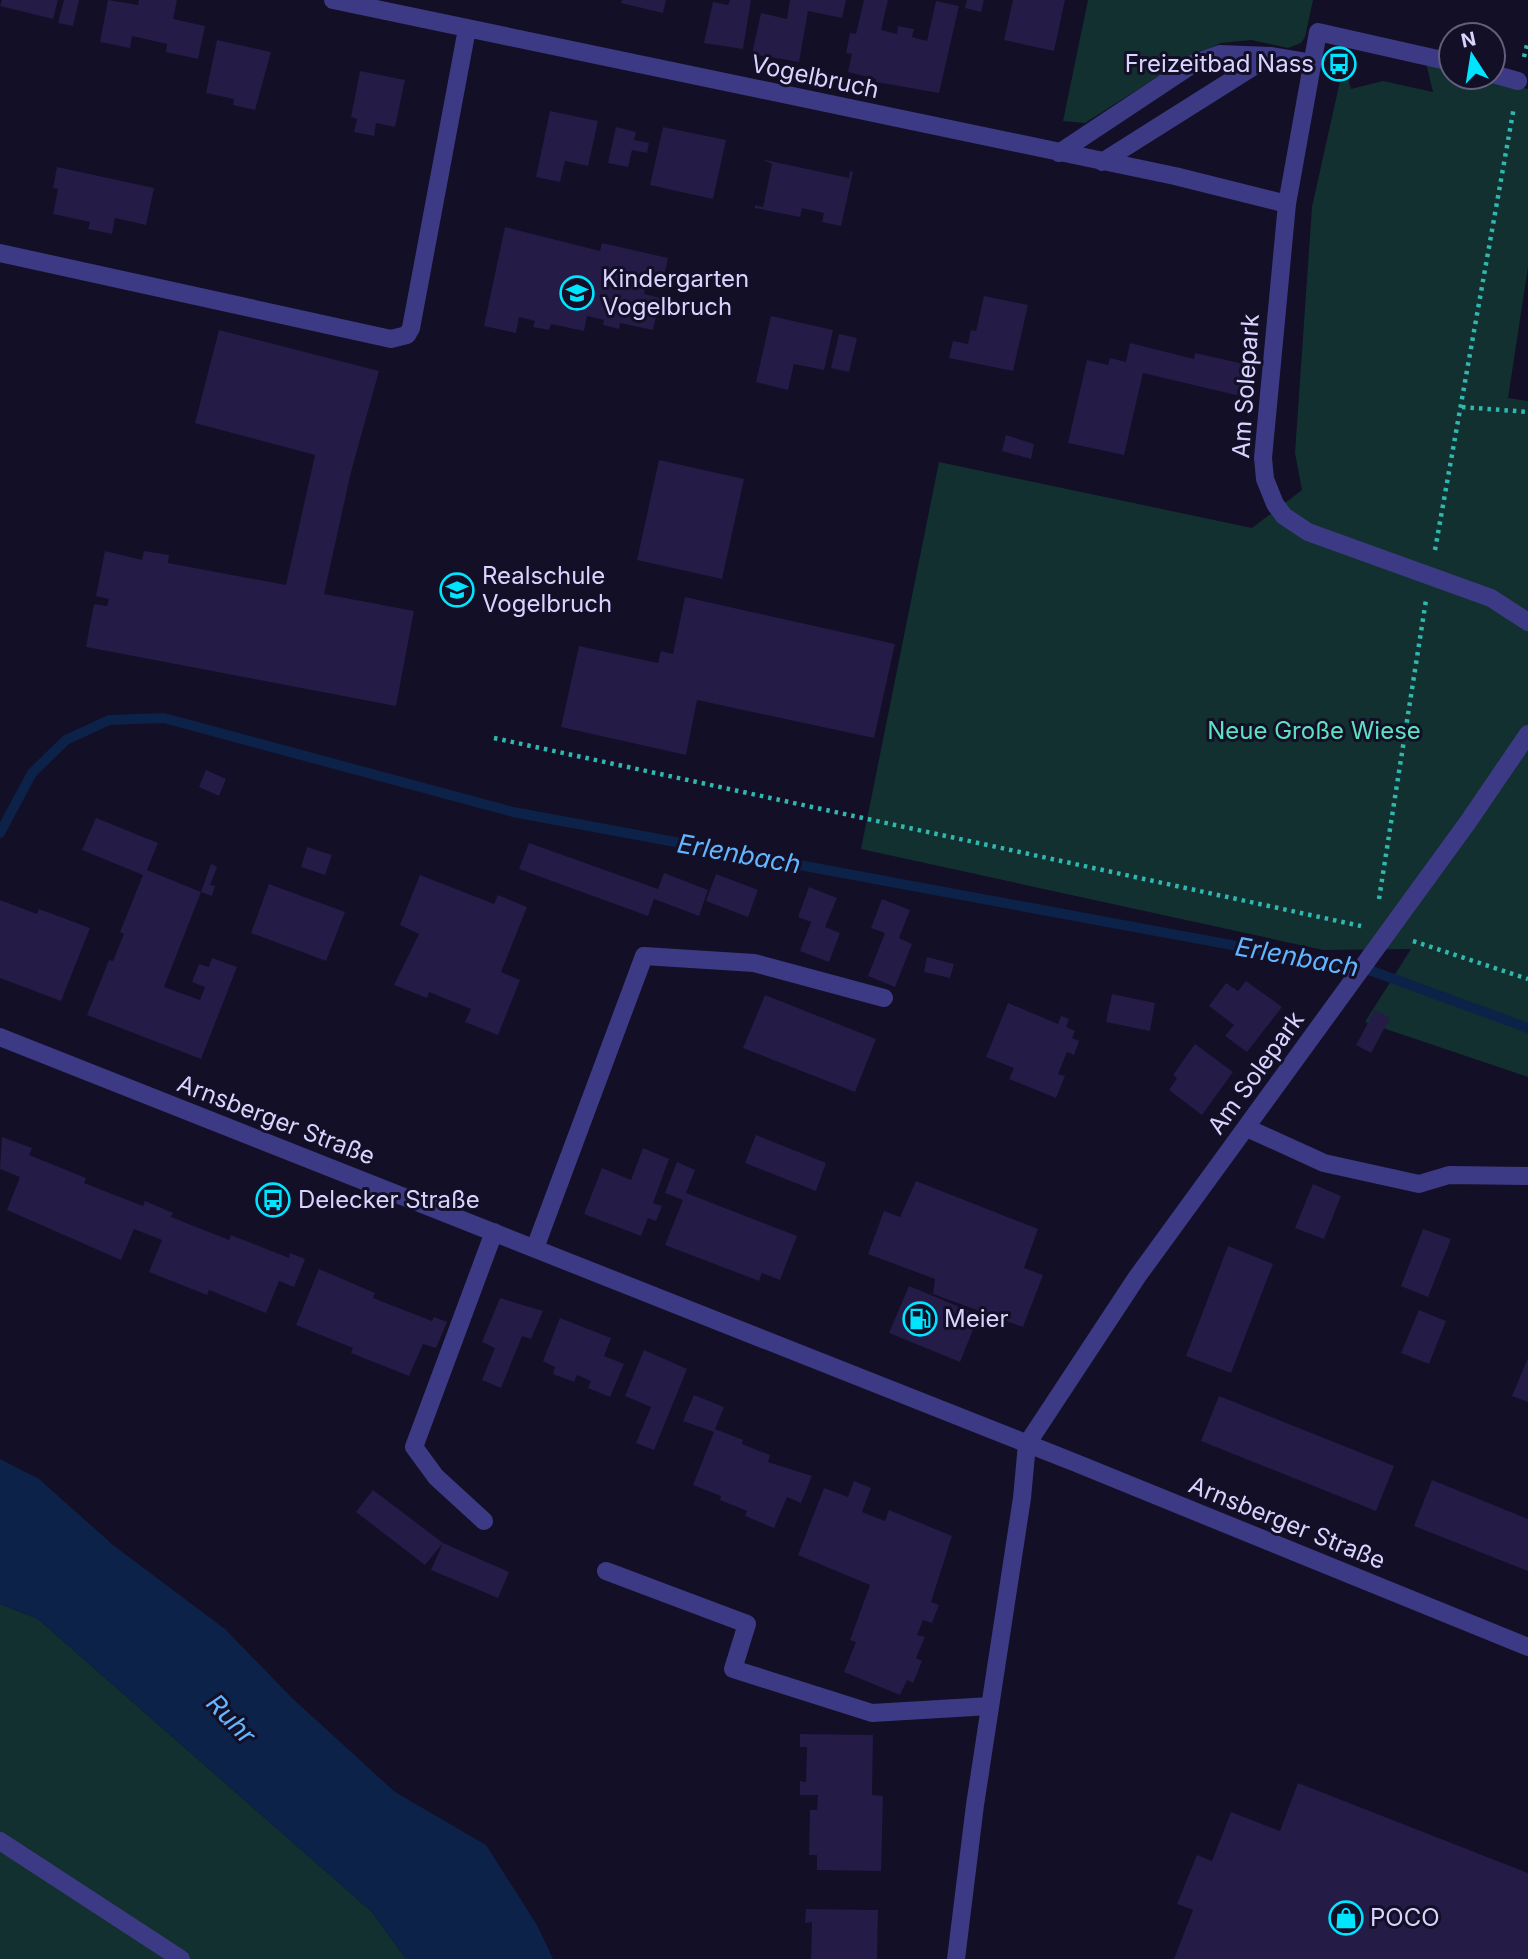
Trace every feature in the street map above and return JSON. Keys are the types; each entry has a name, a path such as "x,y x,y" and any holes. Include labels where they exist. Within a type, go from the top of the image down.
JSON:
{"street":[{"name":"Vogelbruch","path":"332,0 1102,162 1287,204"},
{"path":"0,253 390,340 400,339 411,328 467,29"},
{"name":"Am Solepark","path":"1437,59 1318,32 1287,204 1263,458 1268,489 1284,516 1308,532 1491,598 1517,612 1528,622"},
{"path":"1059,153 1193,64 1220,54 1270,56 1312,63"},
{"path":"1102,162 1270,56"},
{"path":"1507,78 1518,81"},
{"name":"Am Solepark","path":"1027,1444 1137,1277 1310,1039 1381,931 1528,734"},
{"path":"535,1248 644,956 754,963 884,998"},
{"name":"Arnsberger Straße","path":"0,1037 1027,1444 1528,1647"},
{"path":"1247,1128 1324,1163 1419,1184 1449,1175 1528,1176"},
{"path":"484,1521 436,1477 414,1447 495,1232"},
{"path":"956,1959 990,1706 1022,1498 1027,1444"},
{"path":"606,1571 747,1624 733,1669 872,1713 990,1706"},
{"path":"0,1841 181,1959"}],"path":[{"path":"1381,931 1430,575 1518,81 1528,41"},
{"path":"1462,407 1528,412"},
{"path":"494,738 1381,931 1528,979"}],"green space":[{"path":"1088,0 1313,0 1305,37 1301,43 1288,48 1251,40 1221,43 1189,57 1085,123 1063,121"},
{"name":"Neue Große Wiese","path":"1344,63 1351,89 1383,81 1433,92 1426,63 1437,66 1437,91 1507,91 1507,84 1528,89 1528,267 1508,398 1528,401 1528,1077 1365,1022 1411,949 1323,950 861,849 939,462 1252,528 1302,490 1295,453 1312,207"},
{"path":"0,1604 38,1619 372,1912 406,1959 0,1959"}],"water":[{"name":"Ruhr","path":"0,1459 39,1479 113,1545 225,1629 292,1698 395,1792 486,1845 537,1925 553,1959 406,1959 372,1912 38,1619 0,1604"}],"building":[{"path":"2,0 58,0 53,19 0,6"},
{"path":"64,0 79,0 73,26 58,23"},
{"path":"108,0 138,5 139,0 177,0 173,19 205,26 198,59 166,52 167,44 132,36 130,48 100,42"},
{"path":"622,0 666,0 663,13 621,3"},
{"path":"730,0 751,0 743,49 704,43 713,2 728,5"},
{"path":"790,0 846,0 842,18 808,11 799,62 752,54 761,13 787,19"},
{"path":"864,0 888,0 881,30 897,34 898,26 914,29 912,37 927,41 936,1 959,6 939,93 876,82 876,79 848,72 852,54 846,53 850,33 856,34"},
{"path":"967,0 984,0 981,12 965,8"},
{"path":"1013,0 1065,0 1054,51 1004,40"},
{"path":"217,40 271,52 255,110 233,105 234,99 206,93"},
{"path":"360,71 405,80 395,127 376,123 374,136 354,132 357,119 351,117"},
{"path":"550,111 598,121 588,166 565,161 560,182 536,177"},
{"path":"616,127 636,132 634,140 649,143 647,153 632,150 628,167 608,163"},
{"path":"663,127 726,140 713,199 650,185"},
{"path":"761,159 849,178 850,171 853,172 841,226 822,222 824,213 802,208 800,217 755,208 755,205 763,207 772,164"},
{"path":"57,167 154,188 146,225 115,218 112,234 88,229 90,222 53,214 58,189 53,188"},
{"path":"505,227 600,251 602,243 668,258 663,281 648,278 644,294 660,298 653,330 620,323 619,329 603,325 604,320 587,316 584,331 551,324 549,330 533,327 535,321 519,317 516,333 484,326"},
{"path":"984,296 1028,305 1013,371 949,358 953,341 968,344 971,330 976,331"},
{"path":"771,316 833,330 824,370 794,364 788,390 756,382"},
{"path":"219,330 379,371 351,472 324,594 414,611 396,706 86,647 94,604 107,606 109,599 96,596 105,551 142,560 144,551 169,555 168,563 286,585 315,455 195,423"},
{"path":"839,334 857,338 849,372 831,368"},
{"path":"1130,343 1194,359 1195,353 1244,364 1240,396 1143,373 1124,455 1068,443 1087,360 1108,365 1110,358 1126,362"},
{"path":"1006,435 1034,444 1031,459 1002,451"},
{"path":"659,460 744,479 722,579 637,560"},
{"path":"685,597 895,644 874,738 697,700 686,755 561,727 579,646 658,663 661,651 673,654"},
{"path":"206,770 226,779 219,796 199,787"},
{"path":"96,818 158,843 147,870 201,892 164,987 200,1000 205,987 192,982 199,964 209,967 212,958 237,967 201,1059 87,1015 109,960 113,961 124,934 120,932 143,875 82,850"},
{"path":"529,843 658,889 664,873 708,890 699,916 654,899 648,916 519,869"},
{"path":"307,847 332,855 325,875 301,867"},
{"path":"211,864 217,867 210,885 215,886 212,896 201,892"},
{"path":"716,874 758,890 748,917 706,901"},
{"path":"420,875 494,904 498,895 527,907 501,972 520,980 498,1035 465,1022 471,1009 429,992 427,998 394,985 419,934 400,925"},
{"path":"269,884 345,912 326,961 251,933"},
{"path":"809,887 837,898 825,927 840,933 829,962 800,951 811,922 798,917"},
{"path":"882,899 910,910 899,938 912,944 895,987 868,976 885,933 871,928"},
{"path":"0,900 37,914 39,909 90,928 61,1001 0,978"},
{"path":"927,957 954,964 950,978 924,972"},
{"path":"1246,981 1282,1007 1247,1052 1225,1036 1234,1025 1209,1006 1226,983 1238,991"},
{"path":"1112,994 1155,1003 1150,1031 1106,1022"},
{"path":"765,995 876,1039 855,1092 743,1048"},
{"path":"1008,1003 1058,1024 1061,1016 1069,1019 1066,1027 1075,1031 1072,1038 1079,1041 1074,1055 1067,1052 1058,1074 1065,1076 1056,1098 1009,1079 1014,1068 986,1057"},
{"path":"1375,1010 1390,1018 1371,1053 1356,1045"},
{"path":"1195,1044 1233,1072 1202,1115 1169,1090 1177,1078 1173,1075"},
{"path":"756,1135 826,1163 816,1191 745,1163"},
{"path":"2,1137 32,1148 29,1155 86,1178 84,1183 143,1206 145,1201 173,1213 171,1217 229,1240 231,1235 289,1258 290,1253 305,1259 294,1287 279,1281 266,1313 209,1290 207,1295 149,1272 162,1240 134,1229 121,1260 7,1210 20,1177 0,1169"},
{"path":"643,1148 669,1159 653,1203 662,1206 656,1221 648,1218 641,1236 584,1214 602,1168 631,1180"},
{"path":"677,1162 695,1170 686,1193 797,1236 780,1280 762,1273 759,1281 665,1245 683,1200 665,1193"},
{"path":"916,1181 1038,1229 1024,1268 1043,1275 1023,1327 933,1294 935,1279 868,1254 884,1211 900,1217"},
{"path":"1313,1184 1341,1196 1324,1239 1295,1228"},
{"path":"1423,1229 1451,1239 1428,1297 1401,1286"},
{"path":"1228,1246 1273,1264 1231,1373 1186,1356"},
{"path":"319,1269 375,1293 373,1298 432,1321 434,1317 447,1322 436,1348 423,1344 409,1376 351,1353 353,1348 296,1325"},
{"path":"909,1286 979,1315 960,1362 889,1333"},
{"path":"500,1298 543,1311 531,1339 522,1336 501,1388 482,1380 495,1348 482,1342"},
{"path":"1419,1310 1446,1321 1429,1364 1401,1353"},
{"path":"560,1318 611,1338 604,1356 624,1364 610,1397 588,1388 591,1381 577,1375 574,1382 553,1374 555,1367 543,1361"},
{"path":"644,1350 687,1369 654,1450 636,1443 651,1407 625,1396"},
{"path":"1528,1358 1528,1402 1512,1396"},
{"path":"694,1395 724,1407 715,1429 770,1455 768,1462 812,1476 801,1503 787,1497 774,1528 745,1516 747,1511 720,1500 721,1496 693,1485 714,1432 683,1421"},
{"path":"1219,1396 1394,1466 1376,1511 1201,1441"},
{"path":"1432,1480 1528,1519 1528,1571 1414,1526"},
{"path":"854,1481 871,1488 862,1512 885,1521 889,1510 952,1536 931,1602 939,1605 932,1623 923,1620 917,1635 925,1637 916,1658 922,1661 913,1683 907,1680 900,1695 844,1672 856,1642 850,1640 870,1585 798,1555 824,1488 848,1497"},
{"path":"373,1490 443,1543 425,1565 356,1512"},
{"path":"443,1543 509,1572 498,1598 431,1570"},
{"path":"800,1734 873,1735 872,1795 883,1796 881,1871 817,1870 817,1855 809,1855 810,1810 817,1810 818,1795 800,1795 800,1781 806,1782 807,1747 800,1747"},
{"path":"1298,1783 1528,1873 1528,1959 1174,1959 1193,1910 1177,1904 1197,1855 1212,1861 1231,1812 1280,1831"},
{"path":"806,1909 878,1910 877,1959 811,1959 812,1922 805,1923"}],"waterway":[{"name":"Erlenbach","path":"0,833 32,773 66,740 109,720 164,718 513,812 1372,971 1528,1028"}],"place":[{"name":"Freizeitbad Nass","path":"1339,64"},
{"name":"Kindergarten Vogelbruch","path":"577,293"},
{"name":"Realschule Vogelbruch","path":"457,590"},
{"name":"Delecker Straße","path":"273,1200"},
{"name":"Meier","path":"920,1319"},
{"name":"POCO","path":"1346,1918"}]}
